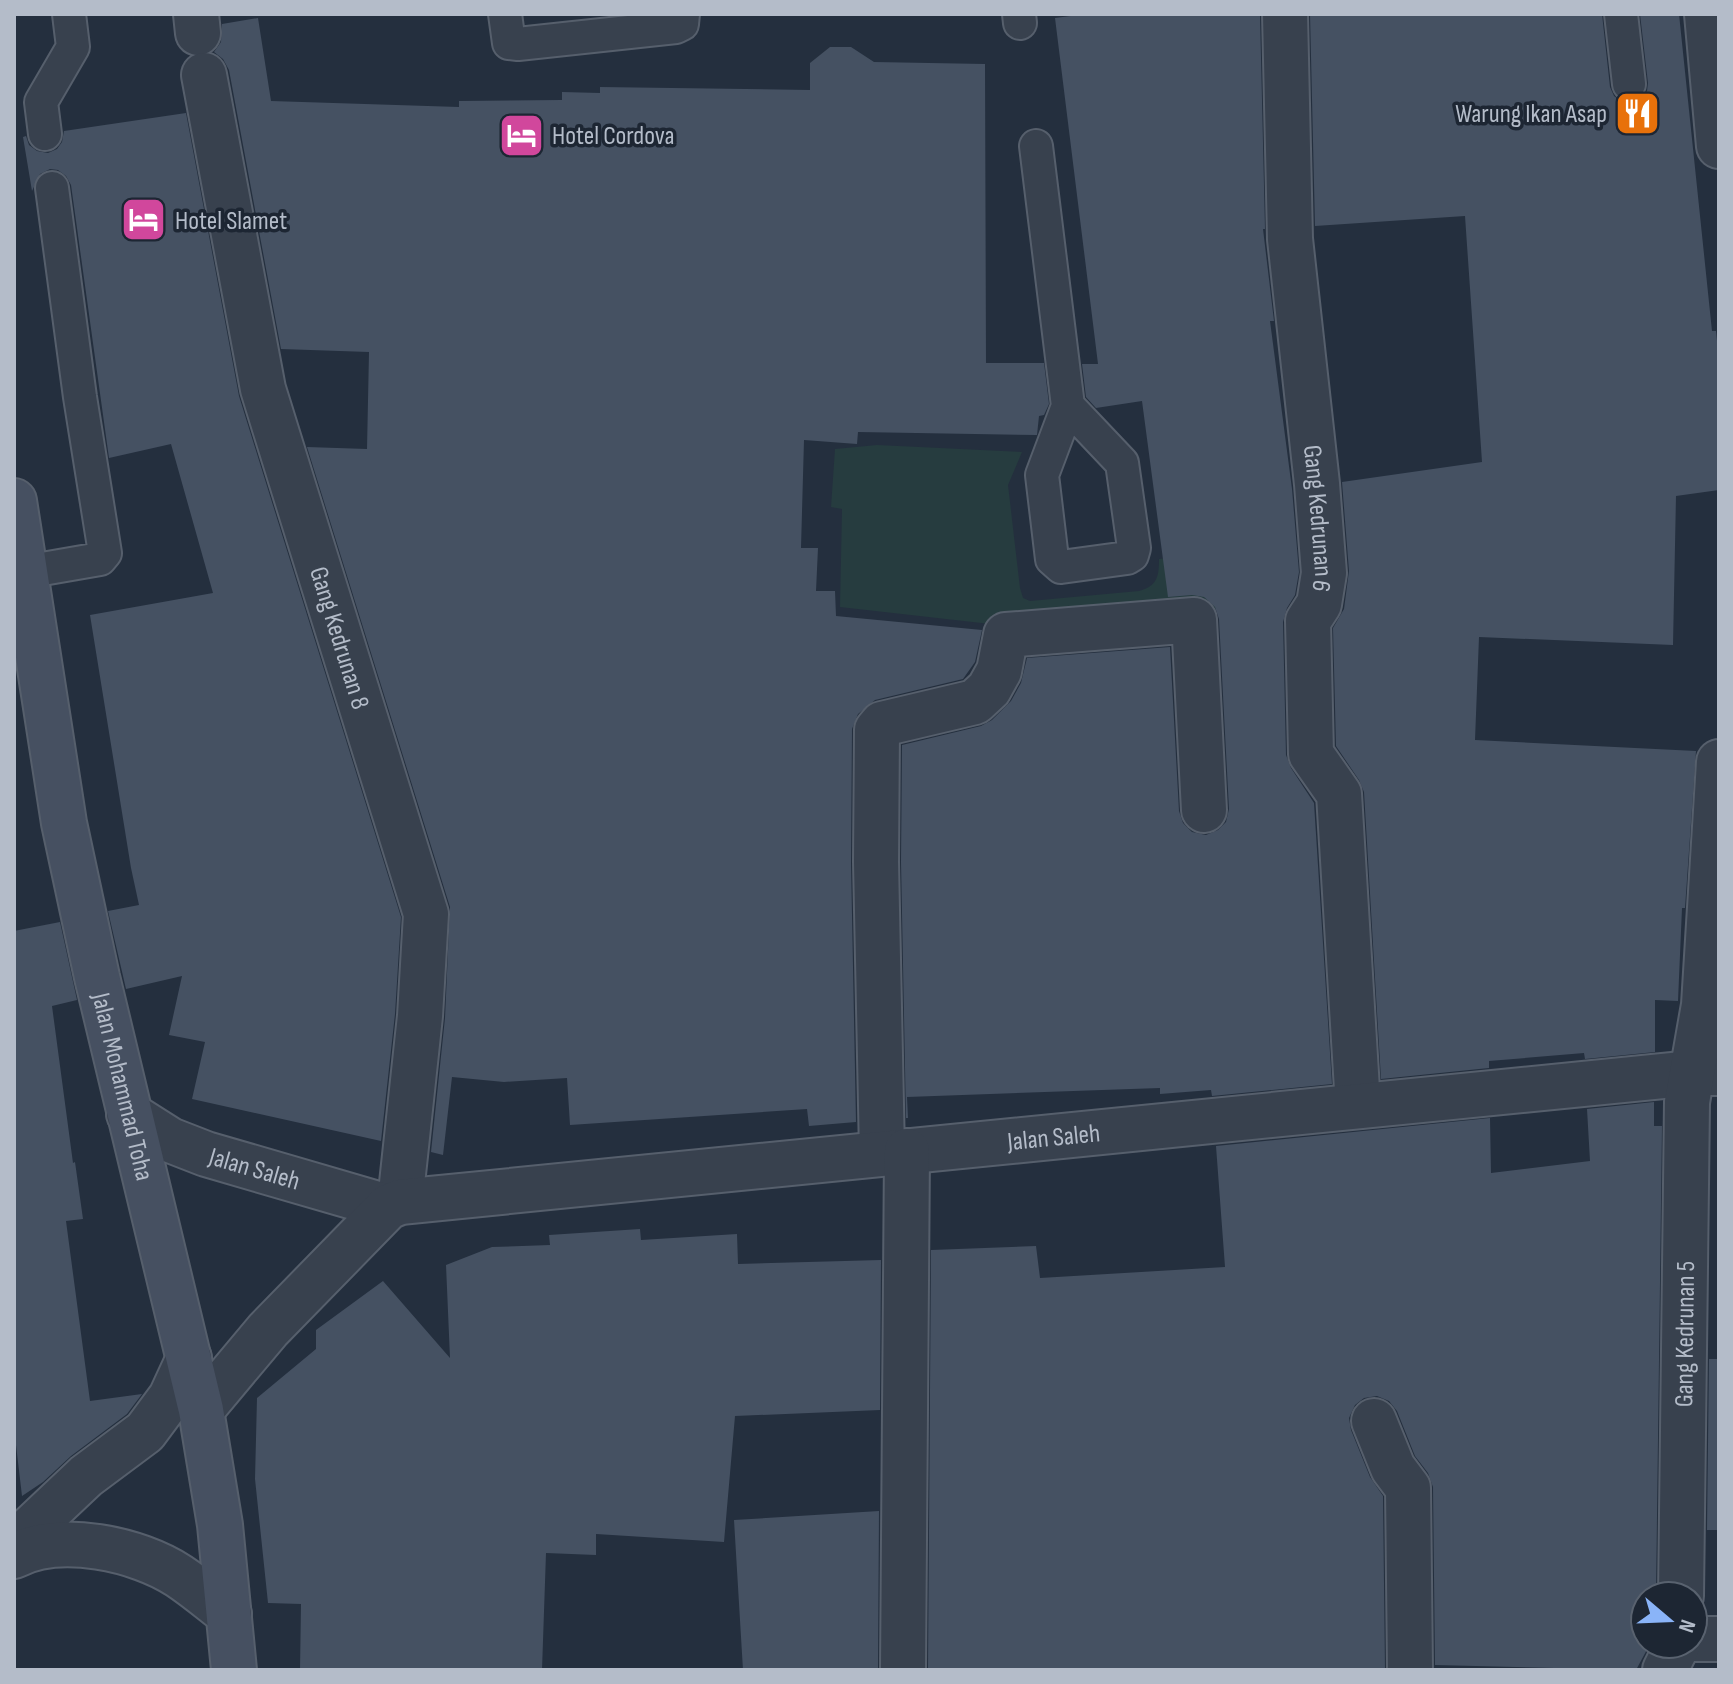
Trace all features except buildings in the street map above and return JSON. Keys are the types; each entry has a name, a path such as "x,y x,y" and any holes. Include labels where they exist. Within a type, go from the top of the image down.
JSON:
{"street":[{"name":"Gang Kedrunan 6","path":"1285,14 1290,239 1324,573 1319,604 1308,621 1311,754 1339,794 1358,1106"},
{"path":"1707,14 1719,146"},
{"name":"Gang Kedrunan 8","path":"199,41 263,389 426,914 420,1016 394,1205"},
{"name":"Jalan Mohammad Toha","path":"14,501 64,823 129,1114 201,1410 220,1525 234,1670"},
{"path":"903,1670 894,1152 876,862 877,730 882,724 975,702 989,689 999,671 1006,635 1194,620 1204,810"},
{"name":"Gang Kedrunan 5","path":"1681,1580 1687,1102 1706,1073 1704,1005 1719,762"},
{"name":"Jalan Saleh","path":"129,1114 170,1140 206,1154 394,1205 894,1152 1706,1073"},
{"path":"201,1410 268,1330 394,1205"},
{"path":"14,1544 86,1476 145,1432 171,1397 189,1358"},
{"path":"1374,1421 1393,1468 1408,1488 1410,1670"},
{"path":"14,1556 25,1550 61,1544 121,1551 177,1575 229,1614"}],"lane":[{"path":"45,134 41,102 73,47 69,14"},
{"path":"505,14 509,43 518,44 676,27 682,24 683,14"},
{"path":"1621,14 1629,84"},
{"path":"1036,146 1068,406 1042,475 1052,559 1061,567 1127,558 1134,548 1122,463 1068,406"},
{"path":"25,572 100,559 105,553 52,188"}],"green space":[{"path":"877,445 1022,452 1008,485 1023,598 1030,601 1139,591 1156,580 1159,559 1189,556 1227,608 1008,626 840,607 842,509 831,507 835,449"}],"place":[{"name":"Warung Ikan Asap","path":"1638,113"},
{"name":"Hotel Cordova","path":"521,135"},
{"name":"Hotel Slamet","path":"144,220"}]}
